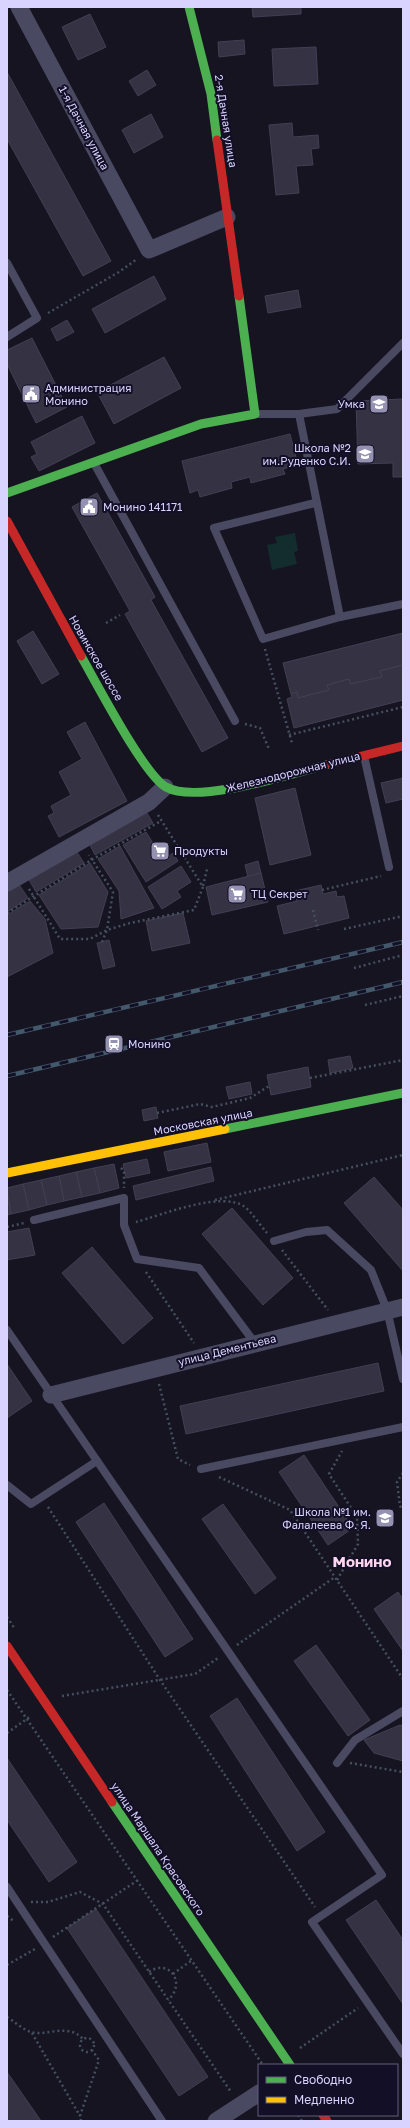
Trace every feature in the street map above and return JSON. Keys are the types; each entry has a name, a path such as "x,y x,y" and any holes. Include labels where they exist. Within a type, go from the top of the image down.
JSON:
{"street":[{"name":"1-я Дачная улица","path":"19,7 149,250"},
{"name":"2-я Дачная улица","path":"189,7 211,94 255,414"},
{"path":"149,250 227,217"},
{"path":"7,493 201,424 255,414"},
{"name":"Новинское шоссе","path":"7,521 61,622 129,739 155,776 173,789"},
{"name":"Железнодорожная улица","path":"173,789 203,792 228,789 403,746"},
{"path":"7,883 173,789"},
{"name":"Московская улица","path":"7,1173 403,1093"},
{"name":"улица Дементьева","path":"51,1394 395,1308"},
{"name":"улица Маршала Красовского","path":"7,1646 288,2062"},
{"path":"216,2121 258,2094"}],"lane":[{"path":"7,264 38,318 7,337"},
{"path":"255,414 299,414 336,409 403,344"},
{"path":"299,414 315,503 340,617"},
{"path":"94,462 235,721"},
{"path":"315,503 214,528 263,639 340,617 403,604"},
{"path":"364,755 389,867"},
{"path":"34,1220 124,1198 124,1225 137,1259 199,1268 255,1343"},
{"path":"274,1241 306,1232 328,1230 371,1270 395,1308 403,1379"},
{"path":"7,1330 382,1874 312,1922 403,2054"},
{"path":"201,1469 403,1427"},
{"path":"7,1485 31,1504 97,1461"},
{"path":"337,1763 355,1740 403,1711"},
{"path":"7,1887 43,1944 162,2121"}],"path":[{"path":"38,318 119,272 149,250"},
{"path":"106,623 120,615"},
{"path":"263,639 292,743"},
{"path":"289,735 403,707"},
{"path":"235,721 260,728 269,749"},
{"path":"149,802 203,887"},
{"path":"7,913 93,859 161,821"},
{"path":"79,842 93,859 114,892 107,930 102,942"},
{"path":"322,890 390,874 389,867"},
{"path":"33,896 60,939 90,939 107,930 130,923 194,910 203,887 207,869"},
{"path":"313,910 318,930"},
{"path":"344,929 403,916"},
{"path":"354,968 403,955"},
{"path":"365,1005 403,996"},
{"path":"310,1078 403,1060"},
{"path":"157,1113 200,1104 212,1107 250,1098 269,1086"},
{"path":"124,1225 209,1202 403,1155"},
{"path":"119,1167 124,1171 124,1198"},
{"path":"209,1202 232,1201 245,1207 274,1241 338,1323"},
{"path":"7,1227 34,1220"},
{"path":"137,1259 202,1356"},
{"path":"155,1368 178,1459 290,1510 403,1679"},
{"path":"337,1580 358,1544 357,1517 329,1474 349,1438"},
{"path":"403,1473 397,1482 400,1506 403,1510"},
{"path":"42,1497 160,1680 322,1916"},
{"path":"60,1696 195,1674 335,1577"},
{"path":"7,1690 262,2064"},
{"path":"7,1733 30,1717"},
{"path":"337,1763 339,1762 403,1772"},
{"path":"7,1965 43,1944 138,1880"},
{"path":"17,1903 48,1902 80,1892 103,1904 240,2105"},
{"path":"173,1974 192,1960"},
{"path":"149,1972 155,1968 164,1968 173,1974 177,1986 174,1994 168,2000"},
{"path":"288,2062 367,2002"},
{"path":"7,2017 32,2033 80,2116 81,2121"},
{"path":"32,2033 63,2030 78,2034 83,2039 87,2038 93,2041 94,2046 92,2050"},
{"path":"83,2039 80,2043 82,2049 87,2052 92,2050"},
{"path":"80,2116 99,2060 92,2050"}],"green space":[{"path":"295,533 298,551 294,552 297,564 272,570 267,545 277,543 275,537"}],"building":[{"path":"252,7 301,7 301,14 253,17"},
{"path":"90,14 106,47 78,60 62,27"},
{"path":"244,40 245,54 219,57 218,42"},
{"path":"316,47 318,84 274,86 272,49"},
{"path":"147,70 156,85 138,96 129,81"},
{"path":"7,72 111,261 83,276 7,139"},
{"path":"151,114 163,137 134,153 122,130"},
{"path":"292,123 293,137 318,135 319,148 311,149 313,165 296,166 299,193 276,195 269,125"},
{"path":"154,276 166,299 105,333 92,309"},
{"path":"298,290 301,307 268,313 265,296"},
{"path":"67,320 74,332 57,341 51,329"},
{"path":"32,338 67,407 36,423 7,364 7,350"},
{"path":"164,357 181,388 114,424 97,392"},
{"path":"403,399 403,477 393,477 393,463 358,464 356,401"},
{"path":"82,416 95,443 39,471 31,457 37,454 31,442"},
{"path":"290,434 298,465 283,469 285,474 251,483 250,477 231,482 232,488 200,497 198,490 190,493 182,461"},
{"path":"97,493 155,597 151,600 228,738 202,752 125,614 130,611 72,507"},
{"path":"33,631 59,674 42,684 17,641"},
{"path":"403,633 403,665 380,671 382,677 350,684 349,679 327,685 329,690 298,698 297,692 291,694 283,663"},
{"path":"403,665 403,700 294,728 287,699 292,697 291,694 297,692 298,698 329,690 327,685 349,679 350,684 382,677 380,671"},
{"path":"85,722 127,801 59,837 48,816 54,813 51,806 71,795 59,772 82,759 67,732"},
{"path":"403,778 403,799 386,803 381,783"},
{"path":"295,788 311,855 270,865 255,798"},
{"path":"145,810 153,823 95,855 88,841"},
{"path":"146,832 156,848 161,844 169,856 173,853 178,861 146,882 123,845"},
{"path":"120,846 154,908 121,919 119,891 98,859"},
{"path":"75,849 84,863 36,892 28,878"},
{"path":"258,861 261,873 248,877 245,865"},
{"path":"90,863 108,892 98,927 61,929 39,895"},
{"path":"181,866 191,882 177,891 181,897 162,909 148,887"},
{"name":"ТЦ Секрет","path":"261,873 268,902 212,915 206,887"},
{"path":"16,880 28,898 7,912 7,887"},
{"path":"321,885 323,894 336,891 337,897 344,896 349,918 284,934 277,906 297,901 295,891"},
{"path":"30,901 45,919 53,953 7,977 7,915"},
{"path":"183,913 190,943 152,951 146,921"},
{"path":"109,940 115,966 103,969 97,943"},
{"path":"350,1056 353,1068 330,1073 328,1060"},
{"path":"308,1067 311,1087 271,1095 267,1075"},
{"path":"250,1082 252,1094 229,1099 226,1087"},
{"path":"156,1107 158,1118 144,1121 142,1110"},
{"path":"207,1143 211,1162 168,1171 164,1152"},
{"path":"147,1159 150,1173 126,1178 123,1164"},
{"path":"114,1164 119,1188 100,1193 94,1168"},
{"path":"211,1167 214,1181 136,1200 133,1186"},
{"path":"94,1168 100,1193 82,1197 76,1172"},
{"path":"76,1172 82,1197 64,1201 59,1176"},
{"path":"59,1176 64,1201 47,1205 41,1180"},
{"path":"374,1177 403,1210 403,1271 344,1203"},
{"path":"41,1180 47,1205 29,1210 23,1184"},
{"path":"23,1184 29,1210 11,1214 7,1188"},
{"path":"7,1195 11,1214 7,1215"},
{"path":"232,1208 293,1278 263,1305 202,1234"},
{"path":"29,1228 35,1255 7,1260 7,1232"},
{"path":"92,1247 153,1318 123,1344 62,1273"},
{"path":"378,1363 384,1391 186,1434 180,1406"},
{"path":"7,1364 32,1401 7,1418"},
{"path":"304,1455 353,1528 328,1545 279,1472"},
{"path":"104,1503 193,1639 165,1657 76,1522"},
{"path":"223,1504 276,1578 255,1594 202,1519"},
{"path":"398,1592 403,1599 403,1651 374,1609"},
{"path":"316,1645 370,1720 348,1736 294,1661"},
{"path":"237,1698 325,1832 297,1851 210,1716"},
{"path":"400,1725 403,1726 403,1761 374,1753 364,1740"},
{"path":"7,1758 77,1862 49,1882 7,1820"},
{"path":"376,1900 403,1940 403,2004 346,1920"},
{"path":"96,1909 208,2077 179,2096 67,1928"},
{"path":"7,2072 41,2121 7,2121"}],"railway":[{"path":"7,1035 403,942"},
{"path":"7,1076 403,982"}],"traffic: fast":[{"path":"189,7 211,94 217,140"},
{"path":"7,493 201,424 255,414 239,296"},
{"path":"81,656 133,747 157,779 166,787 181,792 222,790 246,786 329,764"},
{"path":"225,1129 403,1093"},
{"path":"112,1802 289,2064"}],"traffic: slow":[{"path":"7,1173 225,1129"}],"traffic: jam":[{"path":"217,140 239,296"},
{"path":"7,521 81,656"},
{"path":"329,764 403,746"},
{"path":"7,1646 112,1802"},
{"path":"324,2116 327,2121"}],"place":[{"name":"Администрация Монино","path":"31,394"},
{"name":"Умка","path":"379,404"},
{"name":"Школа №2 им.Руденко С.И.","path":"365,454"},
{"name":"Монино 141171","path":"89,507"},
{"name":"Продукты","path":"160,851"},
{"name":"ТЦ Секрет","path":"237,894"},
{"name":"Монино","path":"114,1044"},
{"name":"Школа №1 им. Фалалеева Ф. Я.","path":"385,1518"}],"district":[{"name":"Монино","path":"362,1562"}]}
